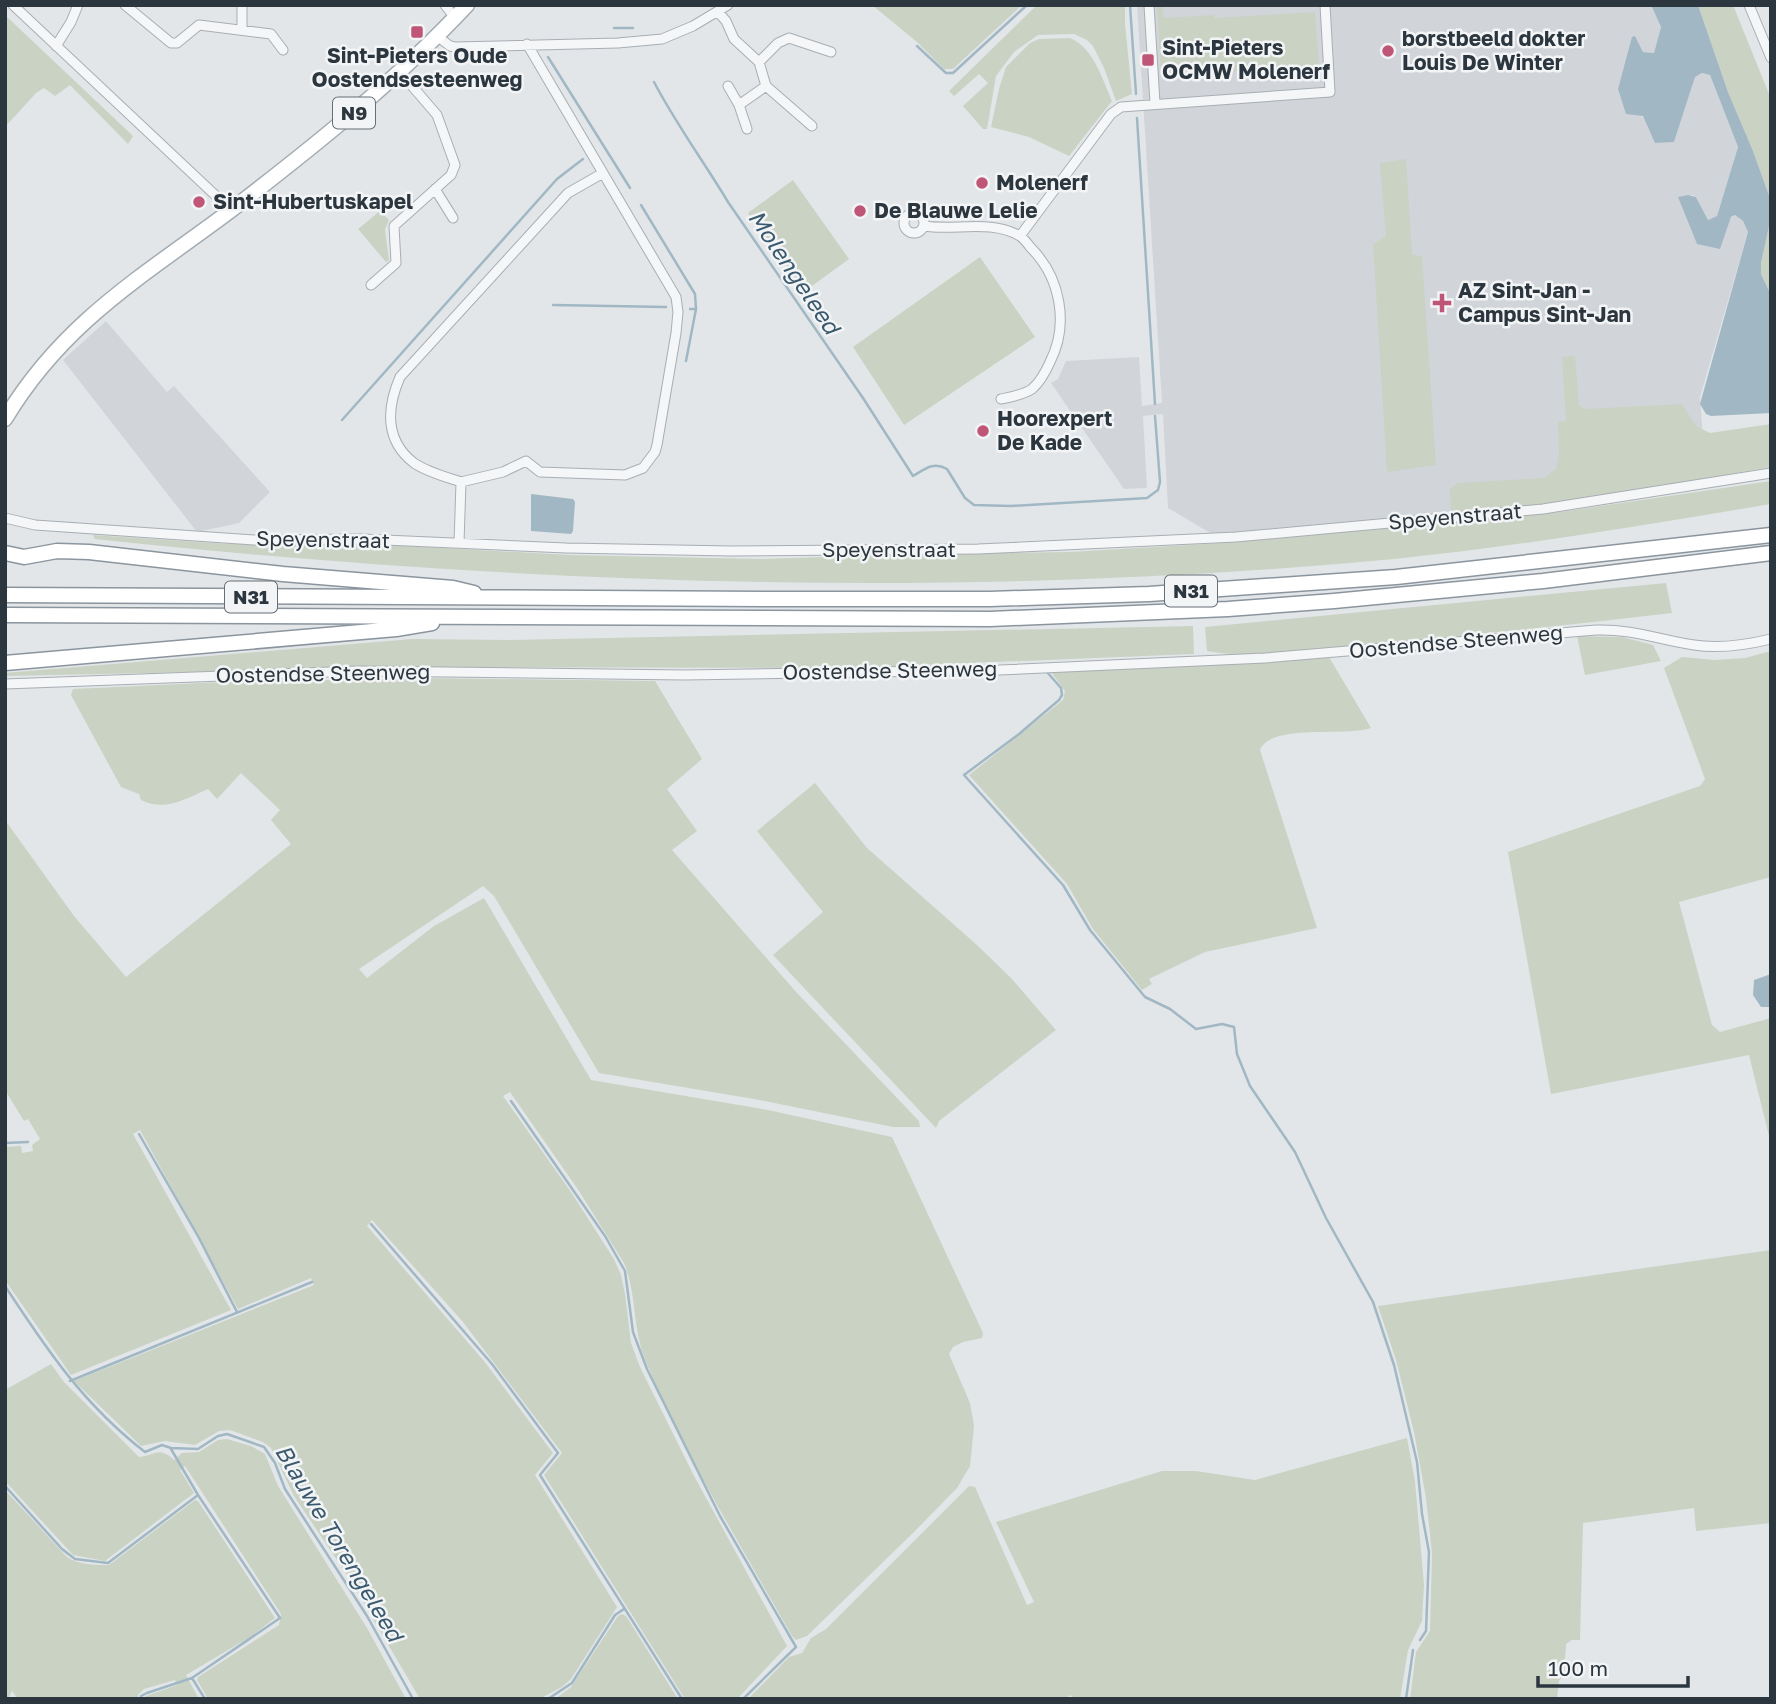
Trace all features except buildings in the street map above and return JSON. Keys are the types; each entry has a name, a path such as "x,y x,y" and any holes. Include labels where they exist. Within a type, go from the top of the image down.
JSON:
{"main road":[{"name":"N9","path":"5,419 45,362 81,324 125,287 341,125 400,72 467,5"},
{"name":"N31","path":"5,595 976,599 1149,594 1396,577 1771,535"},
{"path":"5,553 24,556 64,551 89,552 283,574 453,588 496,598"},
{"name":"N31","path":"5,615 976,619 1308,603 1479,588 1771,553"},
{"path":"5,663 410,628 446,618"}],"street":[{"path":"13,5 231,210"},
{"path":"56,46 78,5"},
{"path":"125,5 172,43 177,43 199,25 271,34 283,50"},
{"path":"242,5 242,30"},
{"path":"445,5 455,18"},
{"path":"437,36 455,47 618,43 662,39 693,26 728,5"},
{"path":"1149,5 1155,103"},
{"path":"1020,236 1111,114 1121,107 1331,92 1325,5"},
{"path":"1749,5 1771,58"},
{"path":"718,12 734,38 760,62 766,86 812,126"},
{"path":"760,62 778,43 789,38 831,52"},
{"path":"527,44 603,173 676,297 676,333 655,452 643,468 625,475 540,472 526,461 503,472 461,482 414,463 391,430 390,401 400,377 568,193 603,173"},
{"path":"371,285 396,263 393,233 398,221 451,175 455,164 437,115 400,72"},
{"path":"727,86 739,104 747,129"},
{"path":"739,104 766,86"},
{"path":"435,190 453,218"},
{"path":"929,227 972,225 1020,236 1037,253 1054,283 1060,308 1060,331 1056,351 1046,371 1032,389 1001,399"},
{"name":"Speyenstraat","path":"5,518 35,525 254,540 362,539 566,548 744,551 978,549 1236,537 1543,509 1771,473"},
{"path":"459,543 461,482"},
{"name":"Oostendse Steenweg","path":"5,684 359,671 685,675 999,670 1278,657 1597,630 1632,631 1707,646 1740,646 1771,639"}],"shaded area":[{"path":"872,5 1022,5 953,69 944,69 917,42"},
{"path":"1037,5 1125,5 1132,94 1116,101 1104,68 1087,40 1074,34 1038,35 1014,52 996,76 987,129 983,129 963,106 988,83 979,74 954,96 949,91"},
{"name":"AZ Sint-Jan - Campus Sint-Jan","path":"1137,5 1651,5 1661,27 1654,53 1643,52 1635,37 1639,114 1674,142 1695,76 1702,73 1710,75 1738,147 1717,216 1708,220 1693,195 1679,197 1697,243 1735,215 1743,221 1748,232 1700,397 1706,478 1543,506 1212,534 1168,508 1161,414 1143,416 1147,488 1124,489 1051,383 1058,379 1066,361 1139,357 1142,406 1162,403"},
{"path":"1157,5 1162,5 1164,18 1315,12 1319,66 1161,76"},
{"path":"1698,5 1733,5 1771,99 1771,201 1728,92"},
{"path":"5,15 133,136 128,144 70,85 55,96 44,88 36,93 5,127"},
{"path":"1070,38 1078,42 1091,56 1112,101 1069,156 1029,137 991,127 1006,67 1030,43 1039,39"},
{"path":"1406,159 1412,255 1422,256 1436,465 1387,472 1373,244 1386,236 1380,163"},
{"path":"793,180 849,259 805,291 748,213"},
{"path":"380,211 389,220 385,230 389,260 386,262 358,229"},
{"path":"1771,217 1771,295 1761,274 1761,263"},
{"path":"980,257 1035,337 904,425 853,347"},
{"path":"106,321 167,392 174,386 270,492 239,523 197,532 63,360"},
{"path":"1575,356 1579,405 1584,409 1682,404 1696,426 1710,433 1771,424 1771,467 1543,506 1456,514 1451,510 1450,489 1458,483 1544,478 1556,469 1559,453 1558,422 1566,421 1562,357"},
{"path":"1771,481 1771,504 1536,541 1394,559 1232,572 1069,580 744,582 582,576 257,555 95,539 93,535 229,544 407,546 571,555 762,559 1070,552 1238,542 1560,512"},
{"path":"1666,583 1672,613 1284,653 1207,651 1205,627"},
{"path":"1193,626 1194,654 847,668 442,667 5,676 5,673 412,639 511,640"},
{"path":"1577,636 1622,637 1653,645 1661,661 1585,675"},
{"path":"1771,651 1771,877 1679,902 1712,1025 1720,1032 1771,1018 1771,1144 1749,1055 1551,1094 1508,852 1700,786 1705,779 1664,668 1682,657 1714,660 1745,658"},
{"path":"1329,657 1371,728 1278,736 1260,750 1317,928 1205,952 1149,979 1152,984 1142,990 1093,929 1067,884 969,775 1063,700 1065,691 1051,672"},
{"path":"421,678 655,681 702,759 667,789 697,831 672,850 797,993 919,1121 920,1127 893,1127 754,1099 599,1073 494,896 483,886 359,969 367,978 434,926 484,898 591,1080 768,1110 892,1137 983,1333 982,1338 953,1347 949,1354 970,1403 974,1426 970,1466 957,1488 915,1531 807,1636 796,1640 715,1501 646,1362 624,1263 579,1191 510,1092 503,1096 571,1192 614,1259 625,1294 631,1343 640,1367 693,1474 787,1646 737,1699 685,1699 544,1475 562,1453 463,1322 372,1220 367,1226 484,1361 553,1453 535,1475 617,1607 571,1679 539,1699 420,1699 351,1581 294,1496 271,1448 263,1442 230,1430 219,1431 195,1445 165,1441 141,1446 74,1381 314,1285 311,1278 238,1309 140,1130 133,1134 231,1310 71,1375 5,1280 5,1147 21,1146 22,1153 33,1151 32,1145 40,1139 28,1119 24,1121 5,1090 5,820 74,916 126,977 291,844 271,820 280,810 241,773 217,799 208,789 175,803 158,805 141,800 139,794 121,787 71,695 73,689 224,682"},
{"path":"815,783 867,848 977,945 1011,978 1056,1030 939,1121 936,1128 773,955 823,912 757,831"},
{"path":"1771,1250 1771,1523 1696,1531 1694,1508 1583,1523 1580,1640 1572,1640 1566,1644 1564,1674 1559,1681 1557,1699 1410,1699 1416,1652 1430,1631 1432,1553 1426,1498 1414,1432 1396,1360 1378,1306"},
{"path":"51,1364 64,1382 139,1457 161,1452 174,1460 182,1453 199,1452 218,1440 227,1439 251,1446 265,1454 278,1486 367,1628 406,1699 208,1699 197,1680 198,1677 279,1625 281,1614 185,1466 180,1470 194,1493 105,1561 73,1555 5,1481 5,1390"},
{"path":"1407,1438 1415,1481 1424,1585 1422,1621 1408,1650 1400,1699 1073,1699 1071,1695 1063,1699 748,1699 789,1657 802,1653 811,1638 826,1629 969,1486 975,1487 1027,1605 1034,1602 996,1522 1162,1471 1196,1471 1255,1480"},
{"path":"5,1490 67,1557 93,1565 109,1565 195,1500 198,1501 275,1618 250,1637 186,1675 199,1699 144,1699 177,1685 175,1680 144,1689 138,1699 18,1699 12,1691 8,1699 5,1699"},
{"path":"618,1616 626,1616 678,1699 555,1699 571,1687"}],"water":[{"path":"1651,5 1698,5 1728,92 1771,201 1771,217 1761,274 1771,295 1771,413 1711,416 1706,414 1700,404 1748,232 1743,221 1735,215 1731,217 1720,249 1697,244 1678,197 1696,197 1708,220 1717,216 1738,147 1710,75 1702,73 1695,77 1674,142 1655,143 1643,116 1626,114 1618,89 1632,37 1635,36 1643,52 1654,53 1661,27"},
{"path":"531,494 573,499 575,502 571,534 531,531"},
{"path":"1771,974 1771,1007 1761,1007 1753,995 1754,980"}],"waterway":[{"path":"917,46 946,73 953,73 1027,5"},
{"path":"1130,5 1136,94"},
{"name":"Molengeleed","path":"614,28 633,28"},
{"path":"548,57 630,188"},
{"name":"Molengeleed","path":"654,82 728,202 863,398 913,476 933,466 947,469 965,498 974,505 1011,506 1147,498 1158,490 1160,482 1155,416"},
{"path":"1137,118 1155,404"},
{"path":"342,420 557,179 583,159"},
{"path":"641,205 695,294 696,309"},
{"path":"553,305 666,307"},
{"path":"686,361 696,309 690,309"},
{"path":"1047,672 1061,688 1062,695 1059,700 964,775 1063,885 1090,930 1145,997 1170,1009 1196,1029 1222,1024 1234,1027 1237,1054 1250,1086 1295,1152 1326,1218 1373,1302 1394,1365 1417,1462 1429,1552 1426,1631 1420,1640"},
{"path":"511,1101 605,1236 625,1271 633,1332 647,1369 720,1516 796,1647 743,1699"},
{"path":"139,1134 199,1238 237,1312"},
{"path":"5,1143 28,1142"},
{"path":"371,1224 492,1364 558,1453 540,1475 682,1699"},
{"path":"70,1381 312,1282"},
{"name":"Blauwe Torengeleed","path":"5,1286 85,1396 145,1452 162,1445 198,1449 218,1436 227,1434 264,1447 275,1463 285,1489 367,1616 413,1699"},
{"path":"171,1449 198,1495 280,1618 192,1678 205,1699"},
{"path":"5,1486 62,1549 75,1559 108,1563 198,1495"},
{"path":"548,1699 572,1683 615,1615 624,1609"},
{"name":"Molengeleed","path":"1406,1699 1413,1650"},
{"path":"141,1699 141,1696 147,1693 192,1678"}],"place":[{"name":"Sint-Pieters Oude Oostendsesteenweg","path":"417,32"},
{"name":"borstbeeld dokter Louis De Winter","path":"1388,51"},
{"name":"Sint-Pieters OCMW Molenerf","path":"1148,60"},
{"name":"Molenerf","path":"982,183"},
{"name":"Sint-Hubertuskapel","path":"199,202"},
{"name":"De Blauwe Lelie","path":"860,211"},
{"name":"AZ Sint-Jan - Campus Sint-Jan","path":"1442,303"},
{"name":"Hoorexpert De Kade","path":"983,431"}]}
